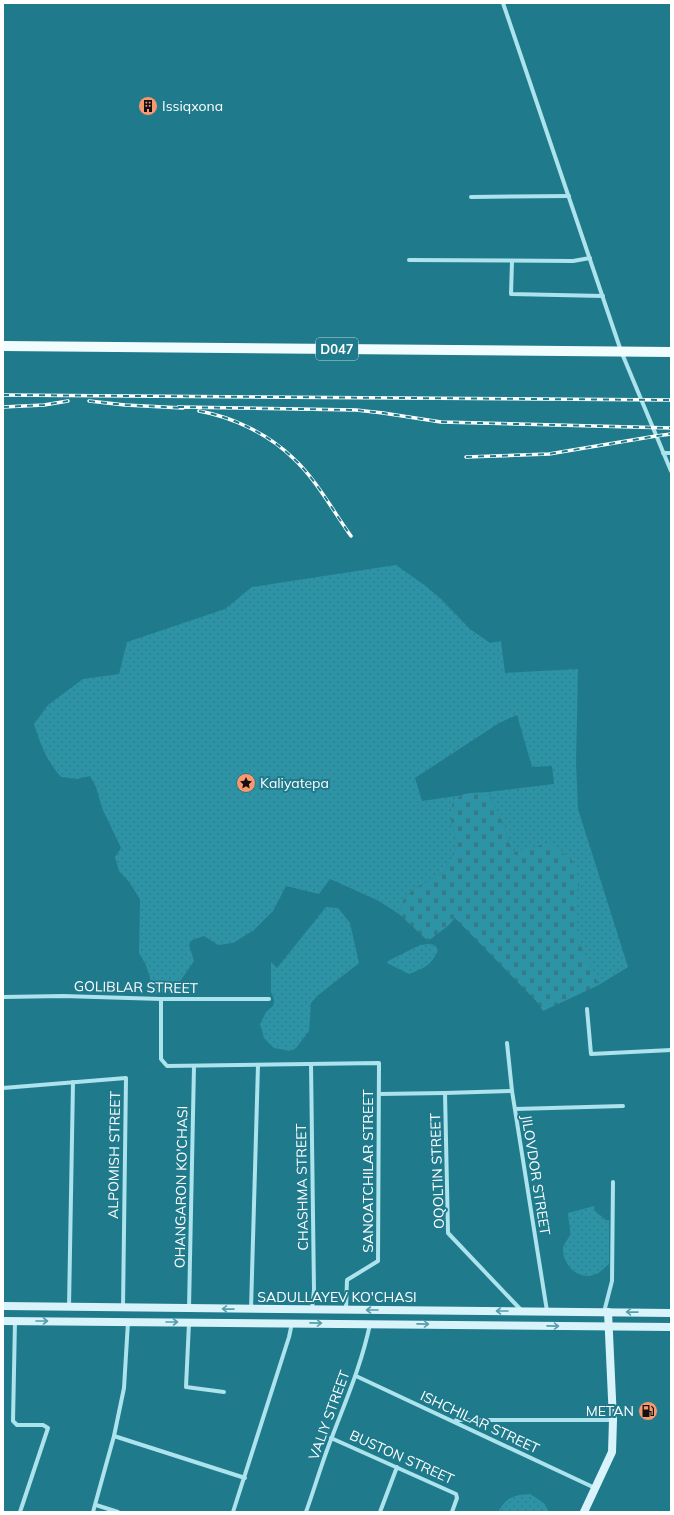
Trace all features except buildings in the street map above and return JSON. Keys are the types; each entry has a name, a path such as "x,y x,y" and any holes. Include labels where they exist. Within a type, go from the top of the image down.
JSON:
{"main road":[{"name":"D047","path":"3,346 671,352"},
{"name":"SADULLAYEV KO'CHASI","path":"3,1306 251,1310 671,1313"},
{"path":"584,1512 612,1452 613,1420 610,1326 606,1312"},
{"name":"SADULLAYEV KO'CHASI","path":"3,1321 671,1327"}],"street":[{"path":"503,3 622,351 671,471"},
{"path":"471,197 569,196"},
{"path":"409,260 573,262 590,258"},
{"path":"512,261 511,294 603,296"},
{"path":"663,453 671,453"},
{"name":"GOLIBLAR STREET","path":"3,997 62,996 161,999 269,998"},
{"path":"161,999 161,1059 167,1066 311,1064"},
{"path":"587,1009 591,1054 671,1050"},
{"name":"JILOVDOR STREET","path":"507,1042 512,1091 547,1311"},
{"name":"SANOATCHILAR STREET","path":"311,1064 379,1063 378,1261 346,1280 346,1310"},
{"name":"CHASHMA STREET","path":"311,1064 314,1290 312,1310"},
{"path":"251,1310 258,1065"},
{"name":"OHANGARON KO'CHASI","path":"189,1309 194,1066"},
{"name":"ALPOMISH STREET","path":"3,1088 126,1078 123,1308"},
{"path":"69,1307 73,1082"},
{"name":"OQOLTIN STREET","path":"512,1091 445,1093 448,1233 522,1311"},
{"path":"379,1094 445,1093"},
{"path":"515,1108 624,1106"},
{"path":"606,1312 612,1281 613,1182"},
{"path":"15,1321 13,1422 17,1425 43,1425 48,1428 20,1512"},
{"path":"93,1512 114,1436 124,1388 128,1322"},
{"path":"189,1322 186,1387 224,1392"},
{"path":"233,1512 245,1478 292,1323"},
{"name":"VALIY STREET","path":"306,1512 331,1438 356,1376 370,1324"},
{"name":"ISHCHILAR STREET","path":"356,1376 453,1420 595,1488"},
{"path":"453,1420 613,1420"},
{"path":"114,1436 245,1478"},
{"name":"BUSTON STREET","path":"331,1438 450,1490 456,1494 457,1501 452,1512"},
{"path":"380,1512 397,1468"},
{"path":"96,1505 118,1512"}],"green space":[{"name":"Kaliyatepa","path":"396,565 441,599 470,629 490,643 501,641 505,673 578,669 576,763 578,809 628,967 599,985 578,939 574,919 574,910 579,883 516,852 511,853 505,829 488,792 554,784 552,766 532,767 517,715 499,723 415,778 422,801 463,795 453,806 451,812 452,824 458,844 444,872 414,889 404,899 399,914 377,900 330,879 319,894 286,886 273,911 254,930 233,943 218,945 204,936 192,940 189,945 194,961 174,990 155,994 146,965 139,953 140,899 129,882 119,871 115,857 121,848 102,808 96,787 90,776 77,779 61,777 48,759 41,745 34,724 48,705 83,679 119,674 127,642 225,609 252,587"},
{"path":"488,792 505,829 511,853 548,843 572,860 579,883 574,911 576,926 582,949 599,985 543,1011 537,1002 455,918 448,926 428,941 399,914 404,899 414,889 444,872 458,844 452,825 452,804 456,799 465,794"},
{"path":"326,907 338,908 350,923 359,963 317,996 311,1003 309,1031 296,1048 290,1051 274,1048 264,1038 260,1024 266,1012 273,1006 274,999 271,992 271,962 277,968"},
{"path":"420,945 435,945 438,950 433,960 419,970 409,974 387,963 388,961"},
{"path":"594,1206 595,1211 606,1220 609,1220 609,1264 600,1272 588,1276 577,1273 568,1266 565,1261 563,1247 570,1235 568,1213"},
{"path":"530,1494 544,1503 549,1512 498,1512 504,1503 511,1498 519,1495"}],"railway":[{"path":"3,395 671,400"},
{"path":"3,407 44,405 68,401"},
{"path":"89,401 125,405 183,408"},
{"path":"178,407 356,410 441,422 671,428"},
{"path":"199,411 237,422 273,441 283,449 309,476 351,536"},
{"path":"466,457 549,454 671,434"}],"place":[{"name":"Issiqxona","path":"148,106"},
{"name":"Kaliyatepa","path":"246,783"},
{"name":"METAN","path":"648,1411"}]}
